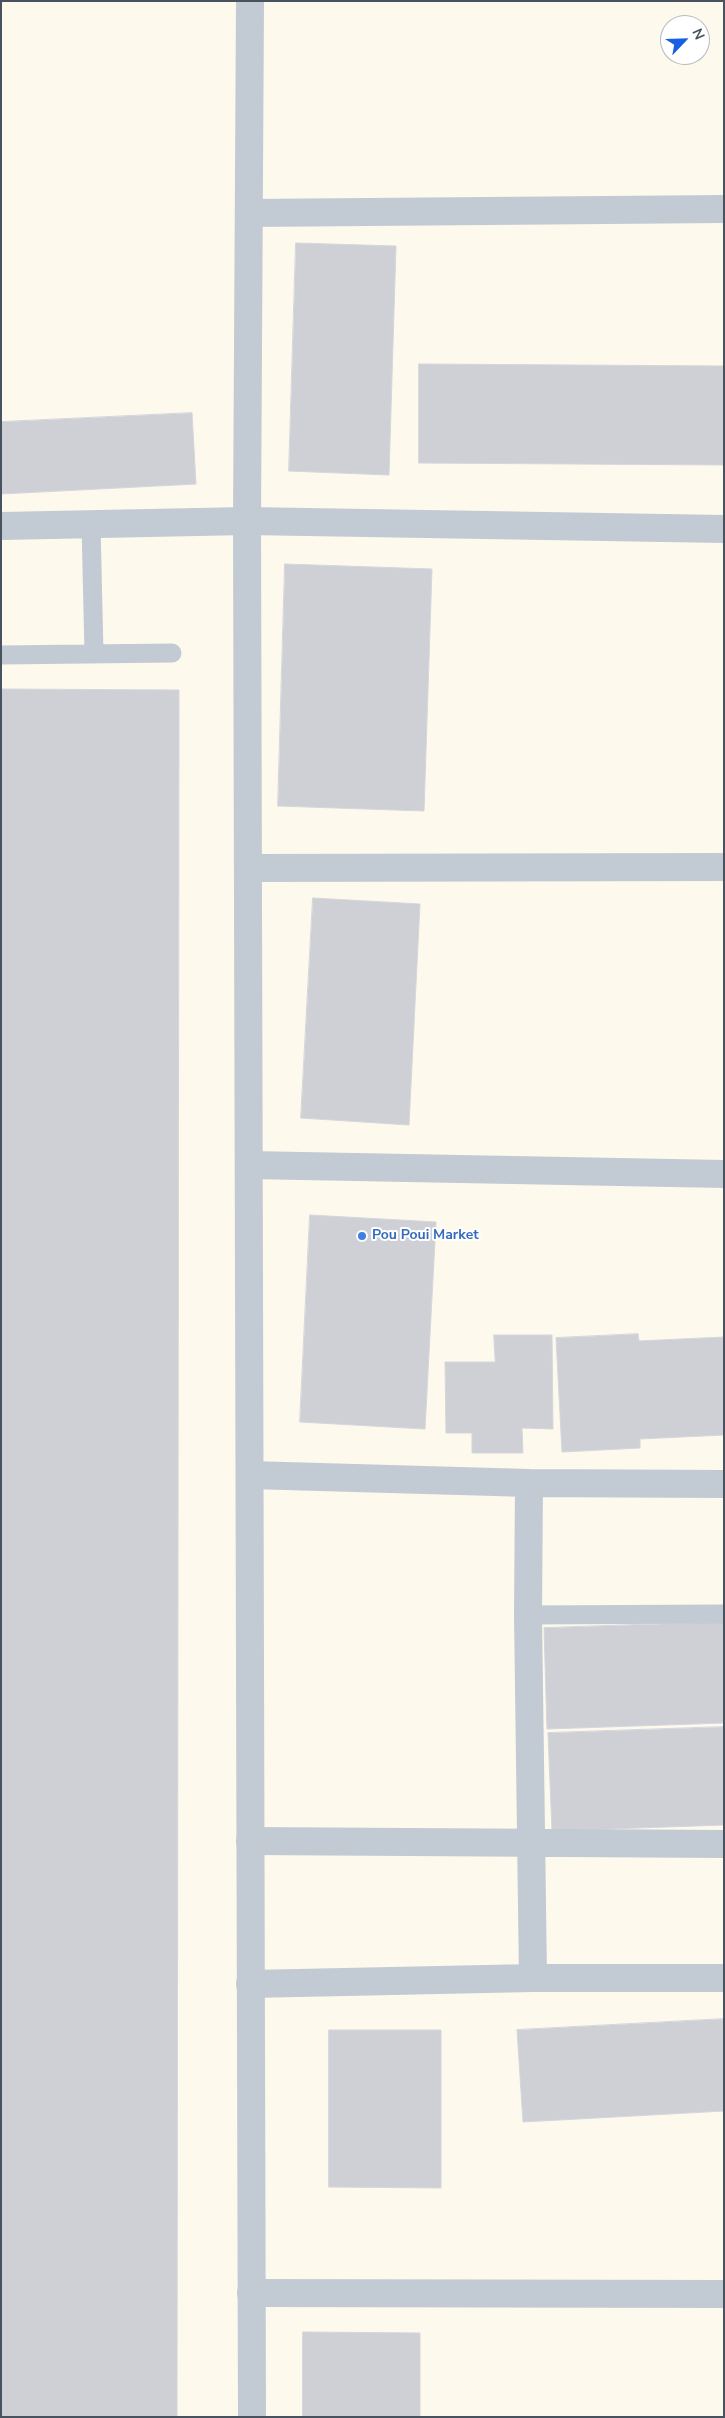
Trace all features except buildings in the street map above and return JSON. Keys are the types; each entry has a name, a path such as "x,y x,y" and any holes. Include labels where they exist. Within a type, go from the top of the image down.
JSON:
{"street":[{"path":"250,1 247,521 252,2417"},
{"path":"249,213 724,209"},
{"path":"1,526 247,521 724,529"},
{"path":"248,868 724,867"},
{"path":"249,1165 724,1174"},
{"path":"250,1475 529,1482 724,1484"},
{"path":"529,1482 528,1615 533,1978"},
{"path":"250,1841 724,1844"},
{"path":"250,1984 533,1978 724,1978"},
{"path":"251,2292 724,2294"}],"lane":[{"path":"91,524 94,654"},
{"path":"1,655 172,653"},
{"path":"528,1615 724,1614"}],"shaded area":[{"name":"Pou Poui Market","path":"1,1 724,1 724,2417 1,2417"}],"place":[{"name":"Pou Poui Market","path":"362,1236"}]}
